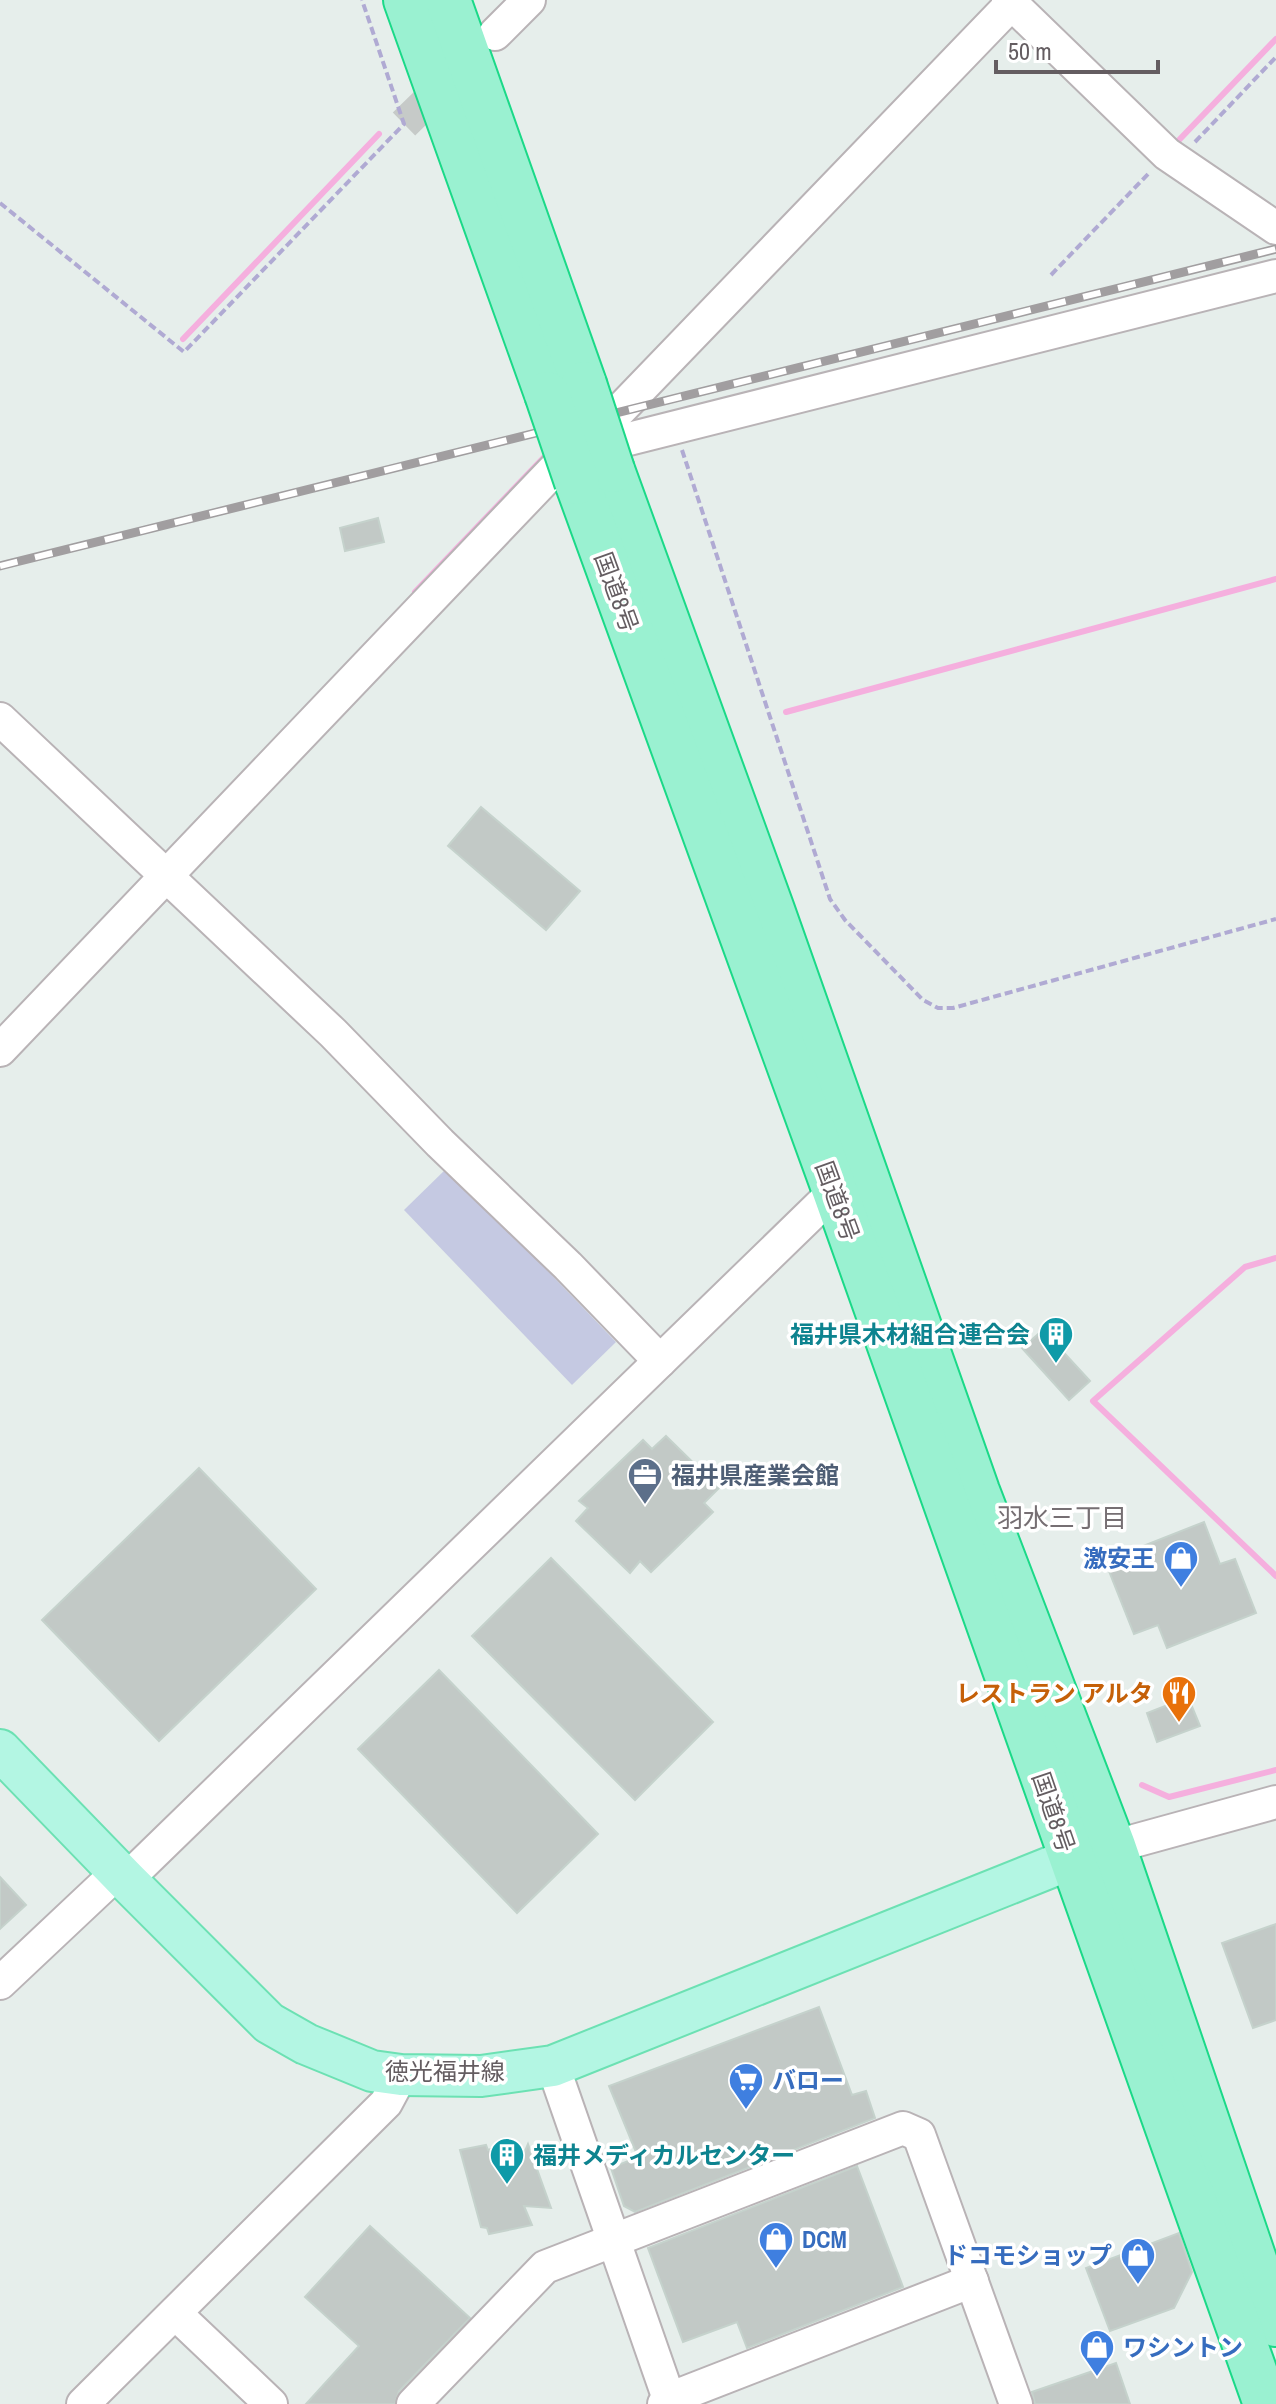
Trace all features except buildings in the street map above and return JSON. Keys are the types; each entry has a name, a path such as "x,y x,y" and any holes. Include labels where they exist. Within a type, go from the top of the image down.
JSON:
{"highway":[{"name":"国道8号","path":"406,0 566,389"},
{"name":"国道8号","path":"448,0 566,389 586,468 835,1191 1266,2404"},
{"name":"国道8号","path":"586,468 777,924 977,1491 1113,1846 1276,2324"}],"main road":[{"name":"徳光福井線","path":"0,1750 269,2023 306,2044 372,2071 401,2075 481,2076 553,2066 1071,1859"}],"street":[{"path":"495,34 529,0"},
{"path":"0,1050 167,875 586,468 618,412 1011,1 1172,157 1276,228"},
{"path":"586,468 675,427 1276,276"},
{"path":"0,719 333,1033 660,1361"},
{"path":"0,1983 122,1876 835,1191"},
{"path":"1071,1859 1276,1802"},
{"path":"553,2066 669,2402 972,2281"},
{"path":"83,2404 386,2103 401,2075"},
{"path":"413,2404 545,2267 903,2128 919,2135 1016,2404"},
{"path":"176,2314 271,2404"}],"path":[{"path":"0,203 184,352 404,124 362,0"},
{"path":"1051,275 1276,57"},
{"path":"675,427 830,899 845,920 923,1000 938,1008 953,1008 1276,919"}],"shaded area":[{"path":"448,1167 616,1342 572,1385 404,1210"}],"waterway":[{"path":"1179,140 1276,39"},
{"path":"183,339 379,134"},
{"path":"415,592 549,452"},
{"path":"786,712 1276,579"},
{"path":"1276,1258 1245,1267 1093,1401 1276,1576"},
{"path":"1142,1785 1169,1797 1276,1770"}],"tunnel":[{"path":"404,124 450,79"}],"railway":[{"path":"0,566 1276,249"}],"place":[{"name":"福井県木材組合連合会","path":"1056,1365"},
{"name":"福井県産業会館","path":"645,1506"},
{"name":"激安王","path":"1181,1589"},
{"name":"レストラン アルタ","path":"1179,1724"},
{"name":"バロー","path":"746,2111"},
{"name":"福井メディカルセンター","path":"507,2186"},
{"name":"DCM","path":"776,2270"},
{"name":"ドコモショップ","path":"1138,2286"},
{"name":"ワシントン","path":"1097,2378"}],"district":[{"name":"羽水三丁目","path":"1062,1517"}]}
